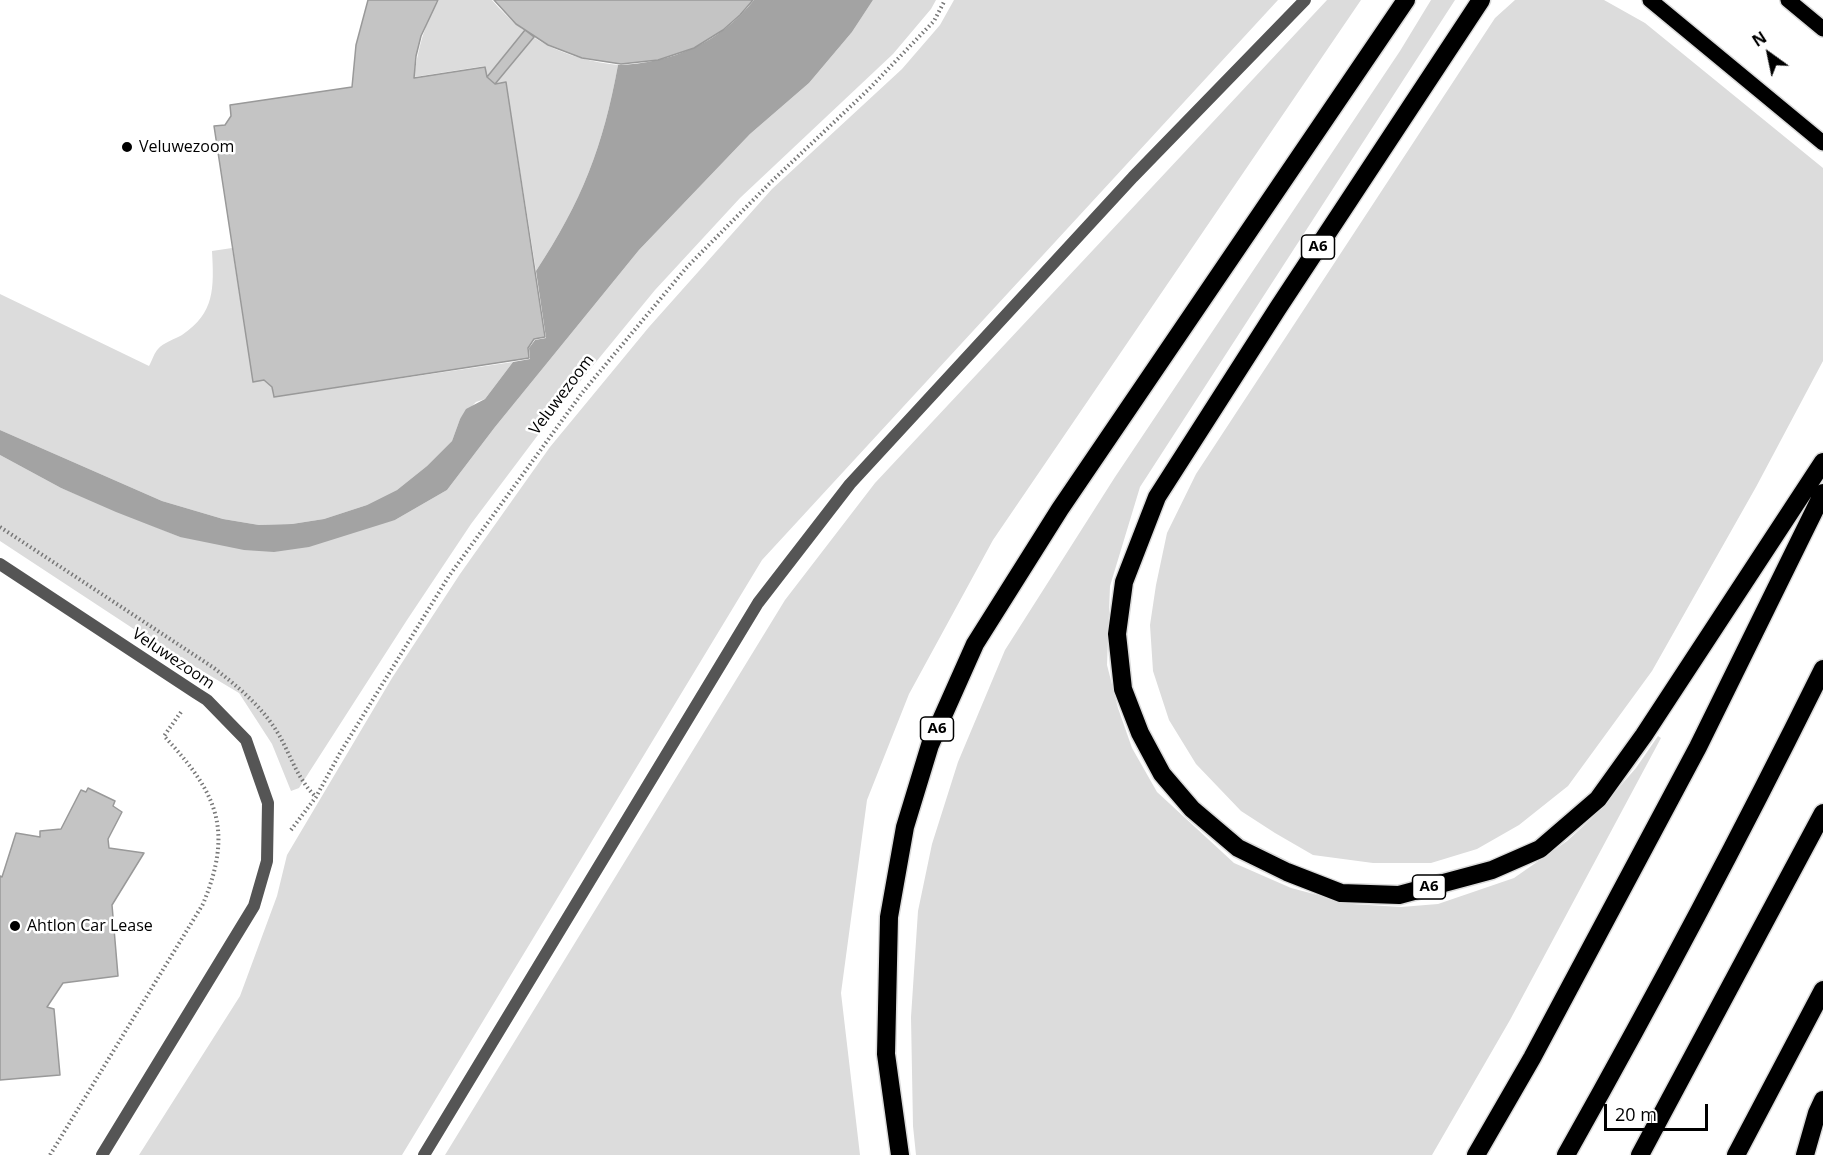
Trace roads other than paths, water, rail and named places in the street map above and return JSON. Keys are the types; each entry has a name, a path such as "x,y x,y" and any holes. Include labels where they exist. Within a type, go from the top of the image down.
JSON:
{"highway":[{"name":"A6","path":"900,1155 886,1054 889,917 905,827 930,745 975,644 1054,519 1406,0"},
{"name":"A6","path":"1481,0 1157,496 1124,582 1118,634 1123,689 1140,733 1162,774 1192,809 1238,848 1287,872 1341,892 1399,895 1492,870 1540,849 1598,799 1644,735 1823,462"},
{"path":"1476,1155 1532,1058 1698,747 1823,493"},
{"path":"1566,1155 1764,788 1823,669"},
{"path":"1640,1155 1823,813"},
{"path":"1736,1155 1823,990"},
{"path":"1805,1155 1823,1100"}],"main road":[{"path":"1650,0 1823,143"},
{"path":"1788,0 1823,29"}],"street":[{"path":"424,1155 759,603 850,484 1133,177 1305,0"},
{"name":"Veluwezoom","path":"0,564 207,700 246,740 268,803 267,861 254,906 102,1155"}],"place":[{"name":"Veluwezoom","path":"127,147"},
{"name":"Ahtlon Car Lease","path":"15,926"}]}
